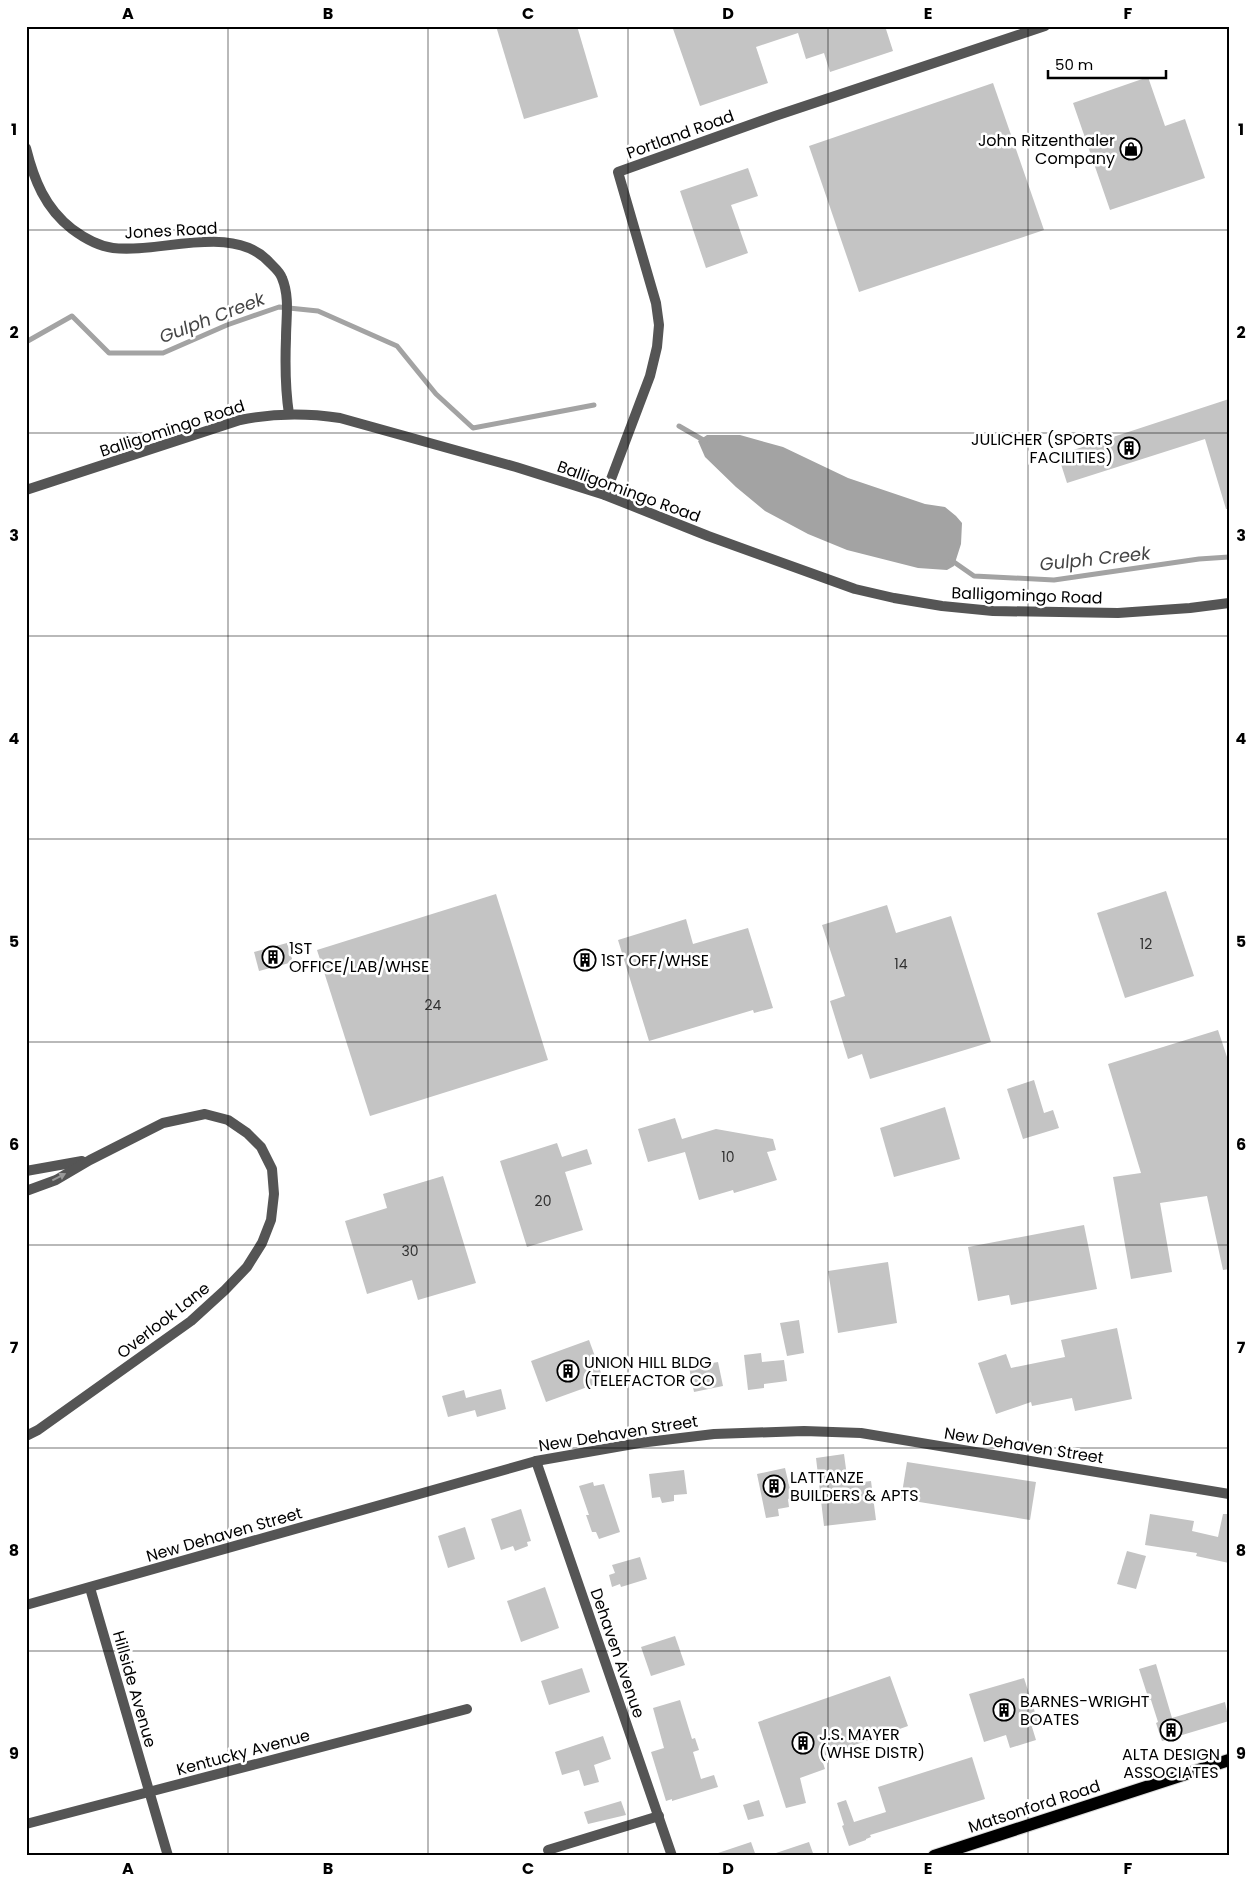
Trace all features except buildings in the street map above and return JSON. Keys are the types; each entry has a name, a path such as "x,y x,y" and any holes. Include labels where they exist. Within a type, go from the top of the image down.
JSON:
{"main road":[{"name":"Matsonford Road","path":"934,1856 1229,1760"}],"street":[{"name":"Portland Road","path":"604,495 650,376 657,347 659,325 656,303 618,172 775,116 1045,26"},
{"name":"Jones Road","path":"26,148 31,167 47,204 67,225 86,239 111,248 138,250 192,243 232,242 264,255 281,275 287,292 285,390 289,414"},
{"name":"Balligomingo Road","path":"26,490 240,420 265,415 315,414 340,418 516,467 604,495 708,536 855,589 942,606 994,612 1118,613 1229,603"},
{"name":"Overlook Lane","path":"26,1191 56,1180 90,1160 163,1123 205,1114 228,1120 247,1133 261,1148 272,1169 274,1194 271,1220 262,1243 247,1267 191,1321 38,1430 26,1436"},
{"name":"Overlook Lane","path":"26,1171 90,1160"},
{"name":"New Dehaven Street","path":"26,1605 536,1461 639,1443 714,1434 804,1431 861,1433 1229,1494"},
{"name":"Dehaven Avenue","path":"536,1461 672,1856"},
{"name":"Hillside Avenue","path":"90,1588 168,1856"},
{"name":"Kentucky Avenue","path":"26,1824 467,1709"},
{"path":"548,1850 659,1816"}],"shaded area":[{"path":"707,435 740,435 783,447 848,478 925,504 945,507 962,523 961,544 954,566 947,570 918,568 847,550 808,534 765,511 736,487 705,457 698,441"}],"waterway":[{"name":"Gulph Creek","path":"26,342 72,316 109,353 163,353 227,325 279,307 318,311 397,346 436,394 473,428 594,405"},
{"name":"Gulph Creek","path":"679,426 705,441"},
{"name":"Gulph Creek","path":"951,560 974,576 1054,580 1199,559 1229,557"}],"place":[{"name":"John Ritzenthaler Company","path":"1131,149"},
{"name":"JULICHER (SPORTS FACILITIES)","path":"1129,448"},
{"name":"1ST OFFICE/LAB/WHSE","path":"273,957"},
{"name":"1ST OFF/WHSE","path":"585,960"},
{"name":"UNION HILL BLDG (TELEFACTOR CO","path":"568,1371"},
{"name":"LATTANZE BUILDERS & APTS","path":"774,1486"},
{"name":"BARNES-WRIGHT BOATES","path":"1004,1710"},
{"name":"ALTA DESIGN ASSOCIATES","path":"1171,1730"},
{"name":"J.S. MAYER (WHSE DISTR)","path":"803,1743"}]}
